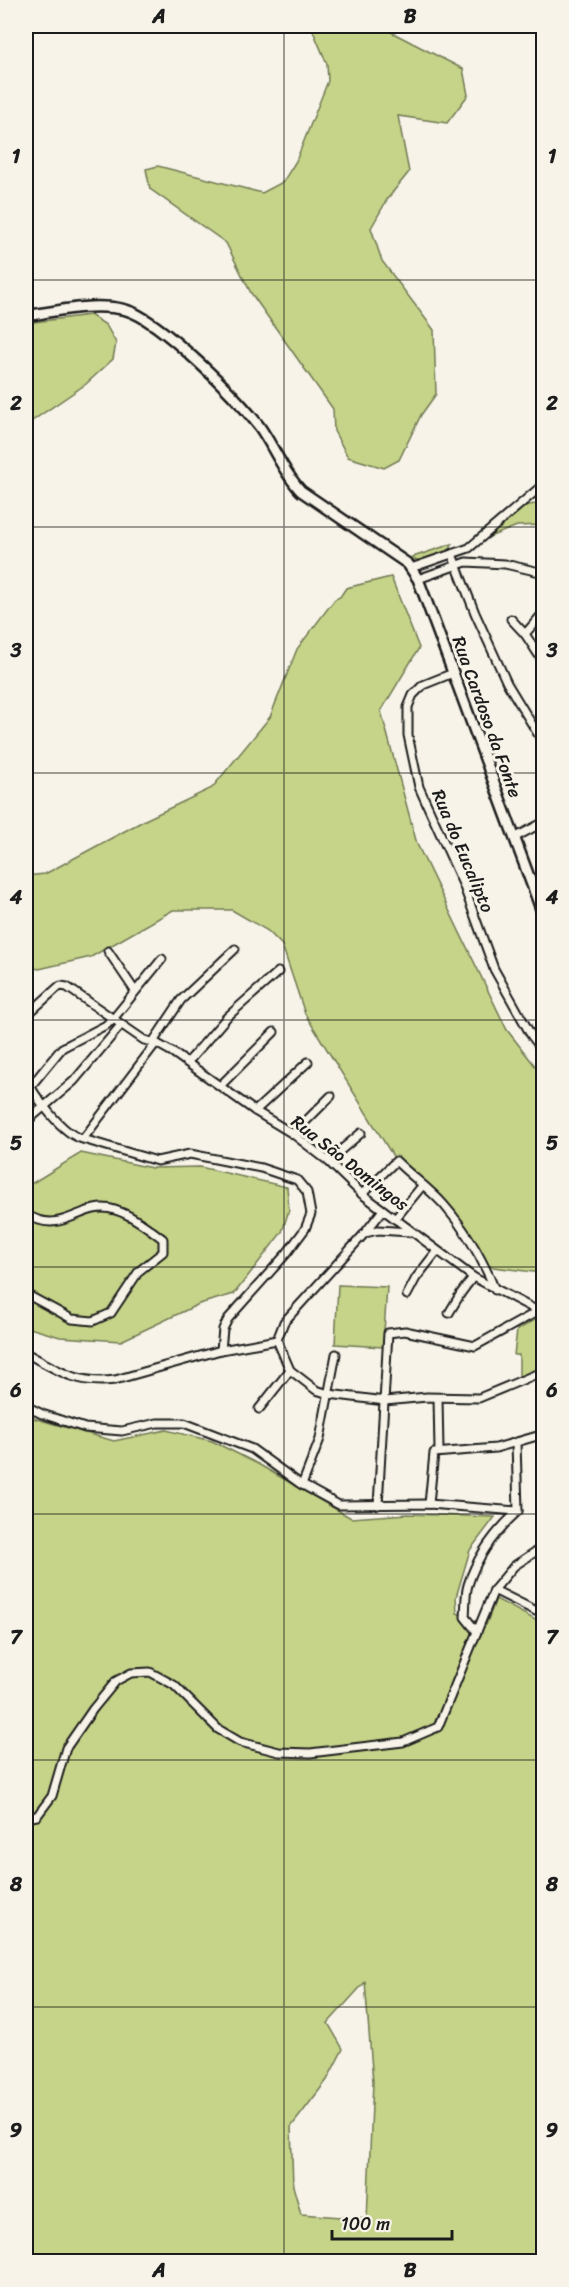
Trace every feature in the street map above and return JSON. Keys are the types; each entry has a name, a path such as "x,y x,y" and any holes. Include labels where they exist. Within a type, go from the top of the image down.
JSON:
{"main road":[{"path":"26,316 100,307 123,309 147,318 172,339 260,427 289,477 301,491 409,566"},
{"name":"Rua Cardoso da Fonte","path":"409,566 418,579 543,917"}],"street":[{"path":"409,566 470,548 543,484"},
{"path":"452,554 475,613 507,683 543,744"},
{"path":"418,579 476,562 505,564 543,573"},
{"path":"525,634 543,612"},
{"path":"510,619 525,634 543,663"},
{"name":"Rua do Eucalipto","path":"453,673 423,685 412,695 408,707 408,735 419,787 463,884 494,969 543,1052"},
{"path":"514,838 543,822"},
{"path":"83,1139 154,1043 182,1000 235,949"},
{"path":"108,951 135,992"},
{"path":"30,1087 62,1048 113,1019 162,959"},
{"path":"188,1062 227,1017 278,972"},
{"name":"Rua São Domingos","path":"26,1015 57,988 64,986 144,1040 188,1062 255,1112 293,1134 328,1161 362,1194 473,1277 495,1290 541,1310"},
{"path":"26,1122 74,1082 121,1025"},
{"path":"220,1086 274,1032"},
{"path":"255,1112 308,1062"},
{"path":"26,1077 30,1087 66,1130 83,1139 157,1161 190,1154 261,1168 297,1180 307,1192 311,1214 305,1229 287,1253 228,1319 223,1329 221,1350"},
{"path":"293,1134 331,1096"},
{"path":"328,1161 361,1133"},
{"path":"362,1194 396,1161 444,1205 458,1223 485,1266 495,1290"},
{"path":"395,1218 422,1186"},
{"path":"26,1214 37,1221 56,1223 99,1209 115,1209 164,1239 163,1252 139,1271 111,1313 93,1321 72,1319 26,1294"},
{"path":"383,1210 284,1323 278,1340 290,1370 316,1390 329,1394 385,1401 428,1397 478,1398 543,1371"},
{"path":"365,1233 378,1230 413,1232"},
{"path":"407,1295 416,1278 437,1251"},
{"path":"449,1313 473,1277"},
{"path":"378,1505 388,1333 405,1332 475,1346 541,1310"},
{"path":"26,1353 56,1370 82,1380 98,1382 115,1380 221,1350 278,1340"},
{"path":"302,1485 320,1439 336,1354"},
{"path":"259,1409 290,1370"},
{"path":"438,1398 439,1451"},
{"path":"26,1406 42,1414 85,1428 122,1431 157,1423 184,1423 252,1449 302,1485 339,1505 429,1504 518,1511"},
{"path":"429,1504 434,1453 496,1448 543,1434"},
{"path":"477,1632 465,1617 467,1586 481,1555 506,1522 518,1511 516,1442"},
{"path":"26,1818 37,1816 52,1797 66,1748 93,1709 116,1681 131,1673 150,1672 174,1685 218,1729 240,1742 279,1752 310,1753 403,1742 438,1727 494,1590 514,1566 543,1545"},
{"path":"494,1590 543,1615"}],"green space":[{"path":"311,26 397,26 391,32 463,69 468,95 447,123 398,116 409,172 388,198 371,228 382,261 434,330 436,394 421,415 399,460 384,468 348,457 334,431 333,409 251,293 226,243 150,189 146,169 158,166 262,193 283,182 296,161 328,81 327,64"},
{"path":"90,315 106,325 116,343 113,359 86,384 26,425 26,323"},
{"path":"543,503 543,525 517,526 482,540 521,506"},
{"path":"452,544 447,551 431,558 415,560 410,558"},
{"path":"391,577 419,648 381,711 417,844 507,1030 543,1076 543,1271 541,1273 485,1266 458,1223 396,1161 305,1014 282,945 268,931 232,910 173,910 91,957 39,969 26,966 26,876 45,874 147,819 212,788 270,717 297,649 335,599 340,597 346,588"},
{"path":"81,1153 152,1168 200,1167 287,1187 289,1210 282,1232 234,1294 199,1304 121,1341 60,1337 26,1327 26,1187"},
{"path":"338,1285 387,1287 383,1347 335,1344"},
{"path":"542,1316 542,1376 519,1378 519,1355 514,1355 517,1330"},
{"path":"26,1416 114,1441 166,1430 212,1441 258,1464 351,1518 408,1514 495,1517 470,1550 456,1597 457,1613 486,1625 496,1599 543,1624 543,2261 26,2261","holes":["365,1982 373,2082 367,2219 301,2214 293,2186 291,2127 327,2080 343,2049 328,2023"]}]}
